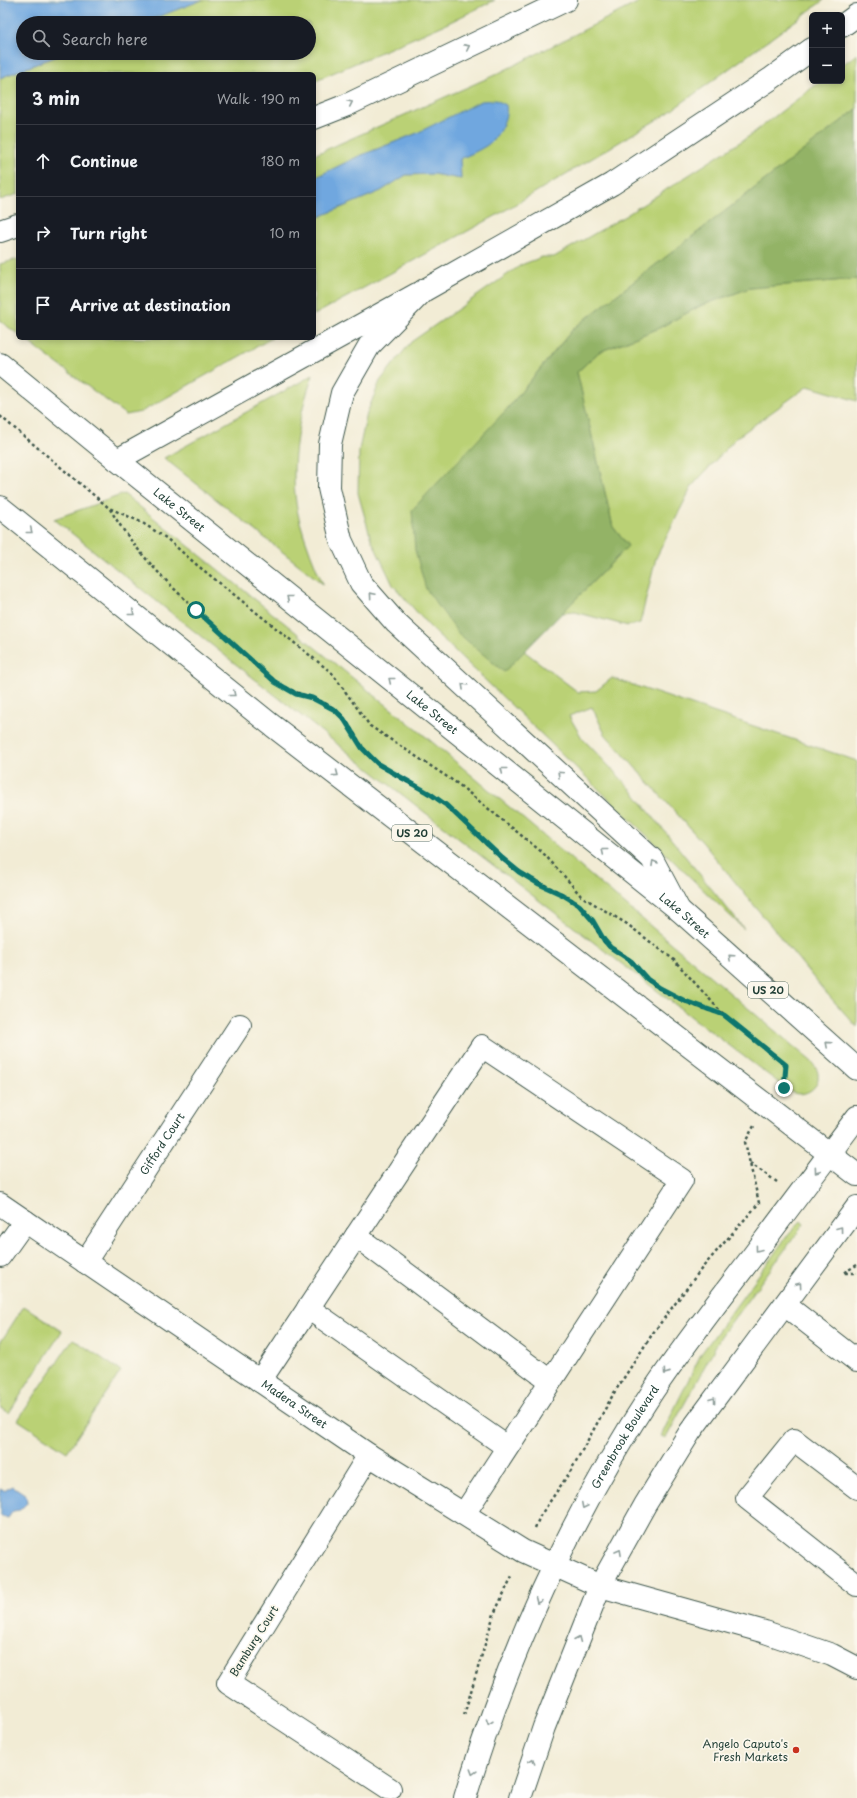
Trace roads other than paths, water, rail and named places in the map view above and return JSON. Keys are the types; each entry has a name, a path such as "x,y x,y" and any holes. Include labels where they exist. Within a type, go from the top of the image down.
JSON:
{"main road":[{"path":"316,117 347,105 566,0"},
{"path":"845,24 857,15"},
{"path":"117,460 423,291 612,184 772,78 809,50"},
{"path":"0,231 16,226"},
{"path":"423,291 400,312 369,346 342,393 330,444 329,488 341,540 361,583 396,624 652,859 679,910"},
{"name":"Lake Street","path":"0,364 117,460 679,910 857,1070"},
{"name":"US 20","path":"0,507 269,723 857,1175"},
{"name":"Gifford Court","path":"85,1262 240,1025"},
{"path":"260,1381 482,1046 682,1180 464,1514"},
{"name":"Greenbrook Boulevard","path":"465,1798 494,1708 530,1617 554,1565 589,1496 653,1391 689,1340 857,1117"},
{"name":"Madera Street","path":"0,1204 369,1455 523,1551 600,1586 765,1632 832,1655 857,1668"},
{"path":"520,1798 549,1712 600,1586 645,1505 690,1432 857,1207"},
{"path":"0,1256 25,1221"},
{"path":"356,1236 550,1381"},
{"path":"784,1305 857,1361"},
{"path":"308,1308 507,1447"},
{"path":"857,1488 794,1440 747,1498 857,1584"},
{"name":"Bamburg Court","path":"369,1455 228,1682 390,1789"}],"water":[{"path":"0,0 202,0 160,16 16,16 16,60 47,60 0,78"},
{"path":"496,100 506,105 506,116 501,128 490,143 480,150 460,159 461,179 433,174 406,175 381,191 316,218 316,177 357,157 415,134 481,101"},
{"path":"13,1486 26,1495 27,1503 20,1510 13,1511 8,1518 0,1516 0,1489 4,1491"}],"place":[{"name":"Angelo Caputo's Fresh Markets","path":"796,1750"}]}
